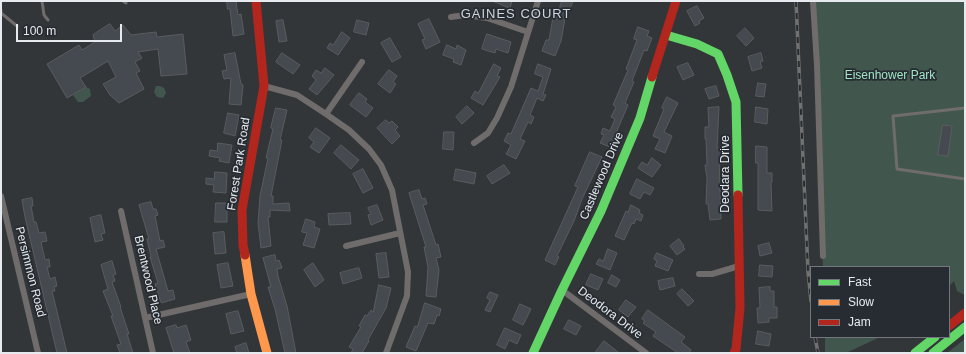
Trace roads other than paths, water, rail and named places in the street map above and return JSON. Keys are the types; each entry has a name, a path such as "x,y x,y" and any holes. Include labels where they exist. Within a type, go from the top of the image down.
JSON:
{"street":[{"name":"Forest Park Road","path":"256,1 264,86 242,210 243,245 251,294 267,353"},
{"path":"474,143 488,133 497,118 511,87 538,1"},
{"name":"Castlewood Drive","path":"533,353 601,211 640,118 676,1"},
{"path":"813,1 817,65 823,256"},
{"path":"451,18 465,15 487,18 528,32"},
{"name":"Deodara Drive","path":"666,35 697,44 718,54 736,102 740,308 736,349 734,353"},
{"path":"326,114 362,62"},
{"path":"264,86 297,95 349,130 369,149 381,166 392,190 408,272 407,296 386,353"},
{"name":"Persimmon Road","path":"1,196 38,353"},
{"name":"Brentwood Place","path":"121,211 153,353"},
{"path":"346,246 400,233"},
{"path":"699,274 712,274 739,266"},
{"name":"Deodora Drive","path":"562,290 646,353"},
{"path":"145,318 251,294"},
{"path":"950,325 965,313"},
{"path":"933,353 965,327"},
{"path":"915,353 934,338"}],"lane":[{"path":"42,1 44,15 48,20"},
{"path":"1,12 17,26"},
{"path":"965,108 893,116 897,169 965,179"}],"railway":[{"path":"796,1 810,291"},
{"path":"815,338 818,353"}],"district":[{"name":"GAINES COURT","path":"516,14"}],"park label":[{"name":"Eisenhower Park","path":"890,76"}]}
